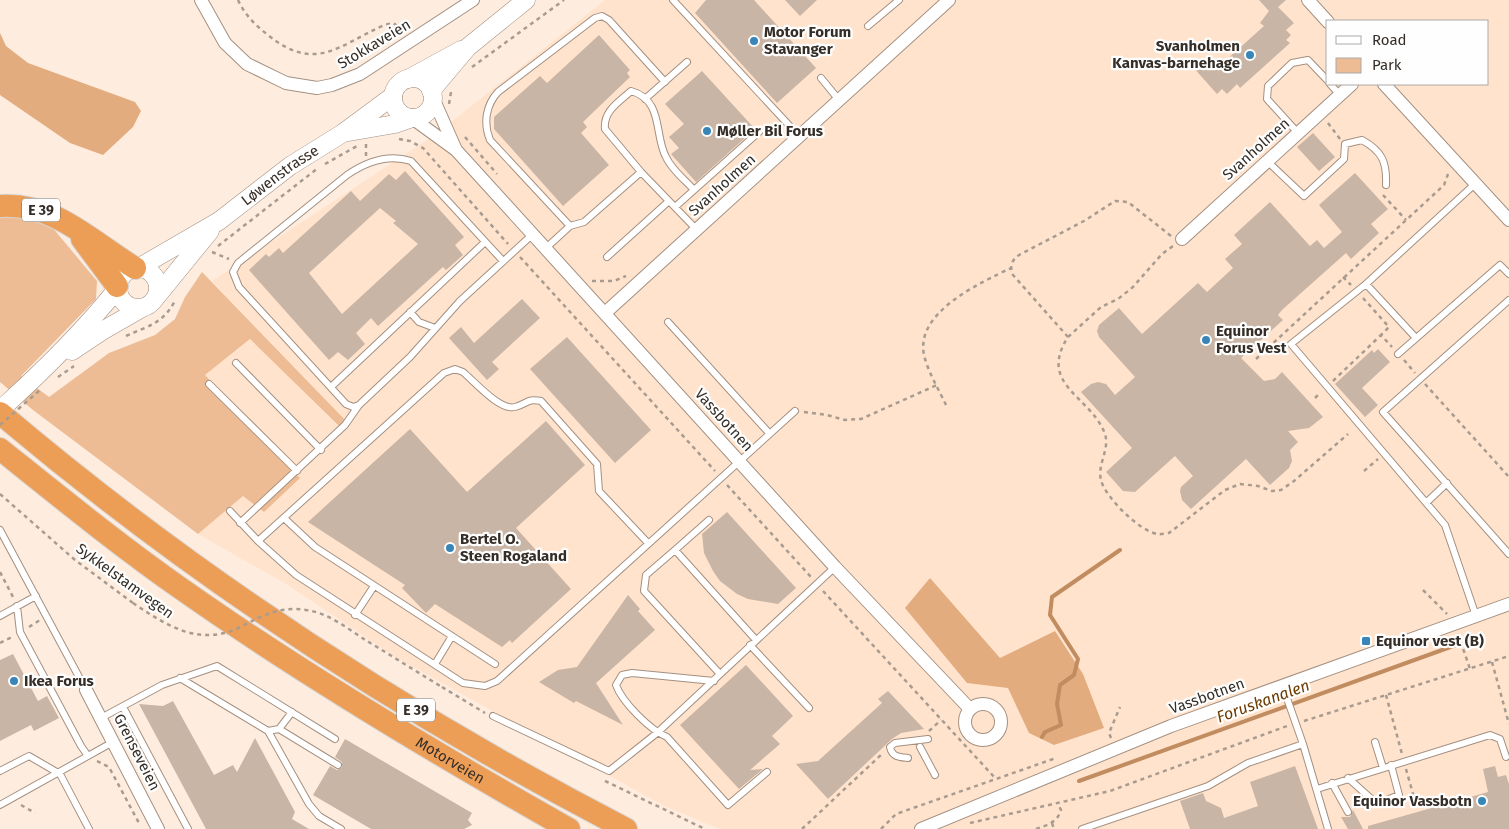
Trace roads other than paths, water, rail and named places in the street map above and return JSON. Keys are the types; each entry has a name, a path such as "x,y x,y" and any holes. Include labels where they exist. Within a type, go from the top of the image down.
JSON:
{"highway":[{"name":"E 39","path":"0,206 15,206 45,212 76,231 99,242 137,268"},
{"name":"E 39","path":"76,231 117,288"},
{"name":"E 39","path":"0,411 130,517 294,633 437,723 626,829"},
{"name":"Motorveien","path":"0,449 183,589 331,688 570,829"}],"main road":[{"path":"408,79 422,80 432,95 432,105 424,114 412,118 398,111 393,96 400,82 468,47 526,0"},
{"path":"432,95 468,47"},
{"name":"Løwenstrasse","path":"137,268 219,221 290,166 343,133 393,96"},
{"name":"Løwenstrasse","path":"343,133 395,124 412,118"},
{"name":"Løwenstrasse","path":"157,296 219,221"},
{"path":"0,411 42,382 102,331 151,304 157,296 158,289 155,277 145,269 137,268 125,272 117,288 42,382"},
{"path":"117,288 125,304 142,308"}],"street":[{"name":"Stokkaveien","path":"200,0 225,42 236,54 256,70 286,83 305,87 325,87 349,79 412,41 473,0"},
{"name":"Svanholmen","path":"605,313 949,0"},
{"path":"1308,0 1326,20"},
{"name":"Svanholmen","path":"1182,240 1351,85"},
{"path":"1385,85 1509,220"},
{"name":"Vassbotnen","path":"432,95 456,150"},
{"name":"Vassbotnen","path":"412,118 456,150 534,233 836,567 970,709"},
{"name":"Vassbotnen","path":"921,829 1171,726 1285,693 1509,604"},
{"name":"Grenseveien","path":"86,690 158,829"}],"lane":[{"path":"673,0 799,136"},
{"path":"868,26 898,0"},
{"path":"570,226 490,140 487,131 490,101 498,92 588,23 602,16 608,20 665,82"},
{"path":"1298,133 1267,100 1268,86 1292,63 1308,60 1326,79"},
{"path":"646,99 687,62"},
{"path":"821,78 839,100"},
{"path":"1332,85 1340,94"},
{"path":"694,190 665,157 658,118 646,99 638,93 631,91 609,112 604,120 605,128 641,172 697,230"},
{"path":"675,207 760,131"},
{"path":"1267,160 1304,196 1344,159 1345,144 1362,140 1374,146 1384,157 1386,185"},
{"path":"358,405 349,406 239,287 233,272 238,262 355,169 390,157 411,161 503,261"},
{"path":"546,248 570,226 584,222 641,172"},
{"path":"1476,183 1366,284 1291,344 1445,525 1476,616"},
{"path":"607,257 669,201"},
{"path":"240,523 321,450 350,419 358,405 410,357 460,301 534,233"},
{"path":"330,387 485,242"},
{"path":"1398,354 1500,265 1509,274"},
{"path":"1366,284 1416,338"},
{"path":"1509,300 1383,412 1509,554"},
{"path":"410,312 419,322 435,328"},
{"path":"668,322 769,433"},
{"path":"236,363 321,450"},
{"path":"258,541 444,373 455,369 463,372 502,406 515,407 531,399 541,401 597,464 599,491 648,543"},
{"path":"209,384 297,471"},
{"path":"230,511 258,541 296,575 356,615 469,684 485,686 497,681 795,411"},
{"path":"1426,502 1447,483"},
{"path":"284,518 315,547 495,664"},
{"path":"709,520 646,575 644,591 720,674"},
{"path":"0,530 86,690"},
{"path":"675,550 756,640"},
{"path":"493,716 609,771 657,733 836,567"},
{"path":"356,615 374,586"},
{"path":"0,616 36,596"},
{"path":"17,606 20,632 88,756"},
{"path":"436,664 452,636"},
{"path":"750,645 809,708"},
{"path":"101,718 180,678 217,666 336,739"},
{"path":"714,681 632,672 622,675 616,685 620,695 657,733 667,737 728,805 767,772"},
{"path":"180,678 268,732 309,804 319,816 341,829"},
{"path":"1285,693 1303,744 1328,829"},
{"path":"123,707 188,829"},
{"path":"268,732 279,729 292,712"},
{"path":"279,729 338,765"},
{"path":"1316,789 1490,735 1500,739 1506,757"},
{"path":"908,758 896,757 891,752 890,747 895,743 928,736"},
{"path":"0,805 60,774 113,742"},
{"path":"1375,742 1383,768"},
{"path":"1082,829 1208,786 1248,763 1303,744"},
{"path":"920,747 935,776"},
{"path":"0,771 29,756 60,774 89,829"},
{"path":"1348,778 1377,804 1399,795 1391,765"},
{"path":"1332,783 1348,812"}],"waterway":[{"path":"1042,737 1045,732 1061,725 1057,704 1060,685 1074,675 1078,659 1050,615 1052,597 1120,550"},
{"name":"Foruskanalen","path":"1079,781 1456,645"}],"place":[{"name":"Motor Forum Stavanger","path":"754,41"},
{"name":"Svanholmen Kanvas-barnehage","path":"1250,55"},
{"name":"Møller Bil Forus","path":"707,131"},
{"name":"Equinor Forus Vest","path":"1206,340"},
{"name":"Bertel O. Steen Rogaland","path":"450,548"},
{"name":"Equinor vest (B)","path":"1366,641"},
{"name":"Ikea Forus","path":"14,681"},
{"name":"Equinor Vassbotn","path":"1482,801"}]}
